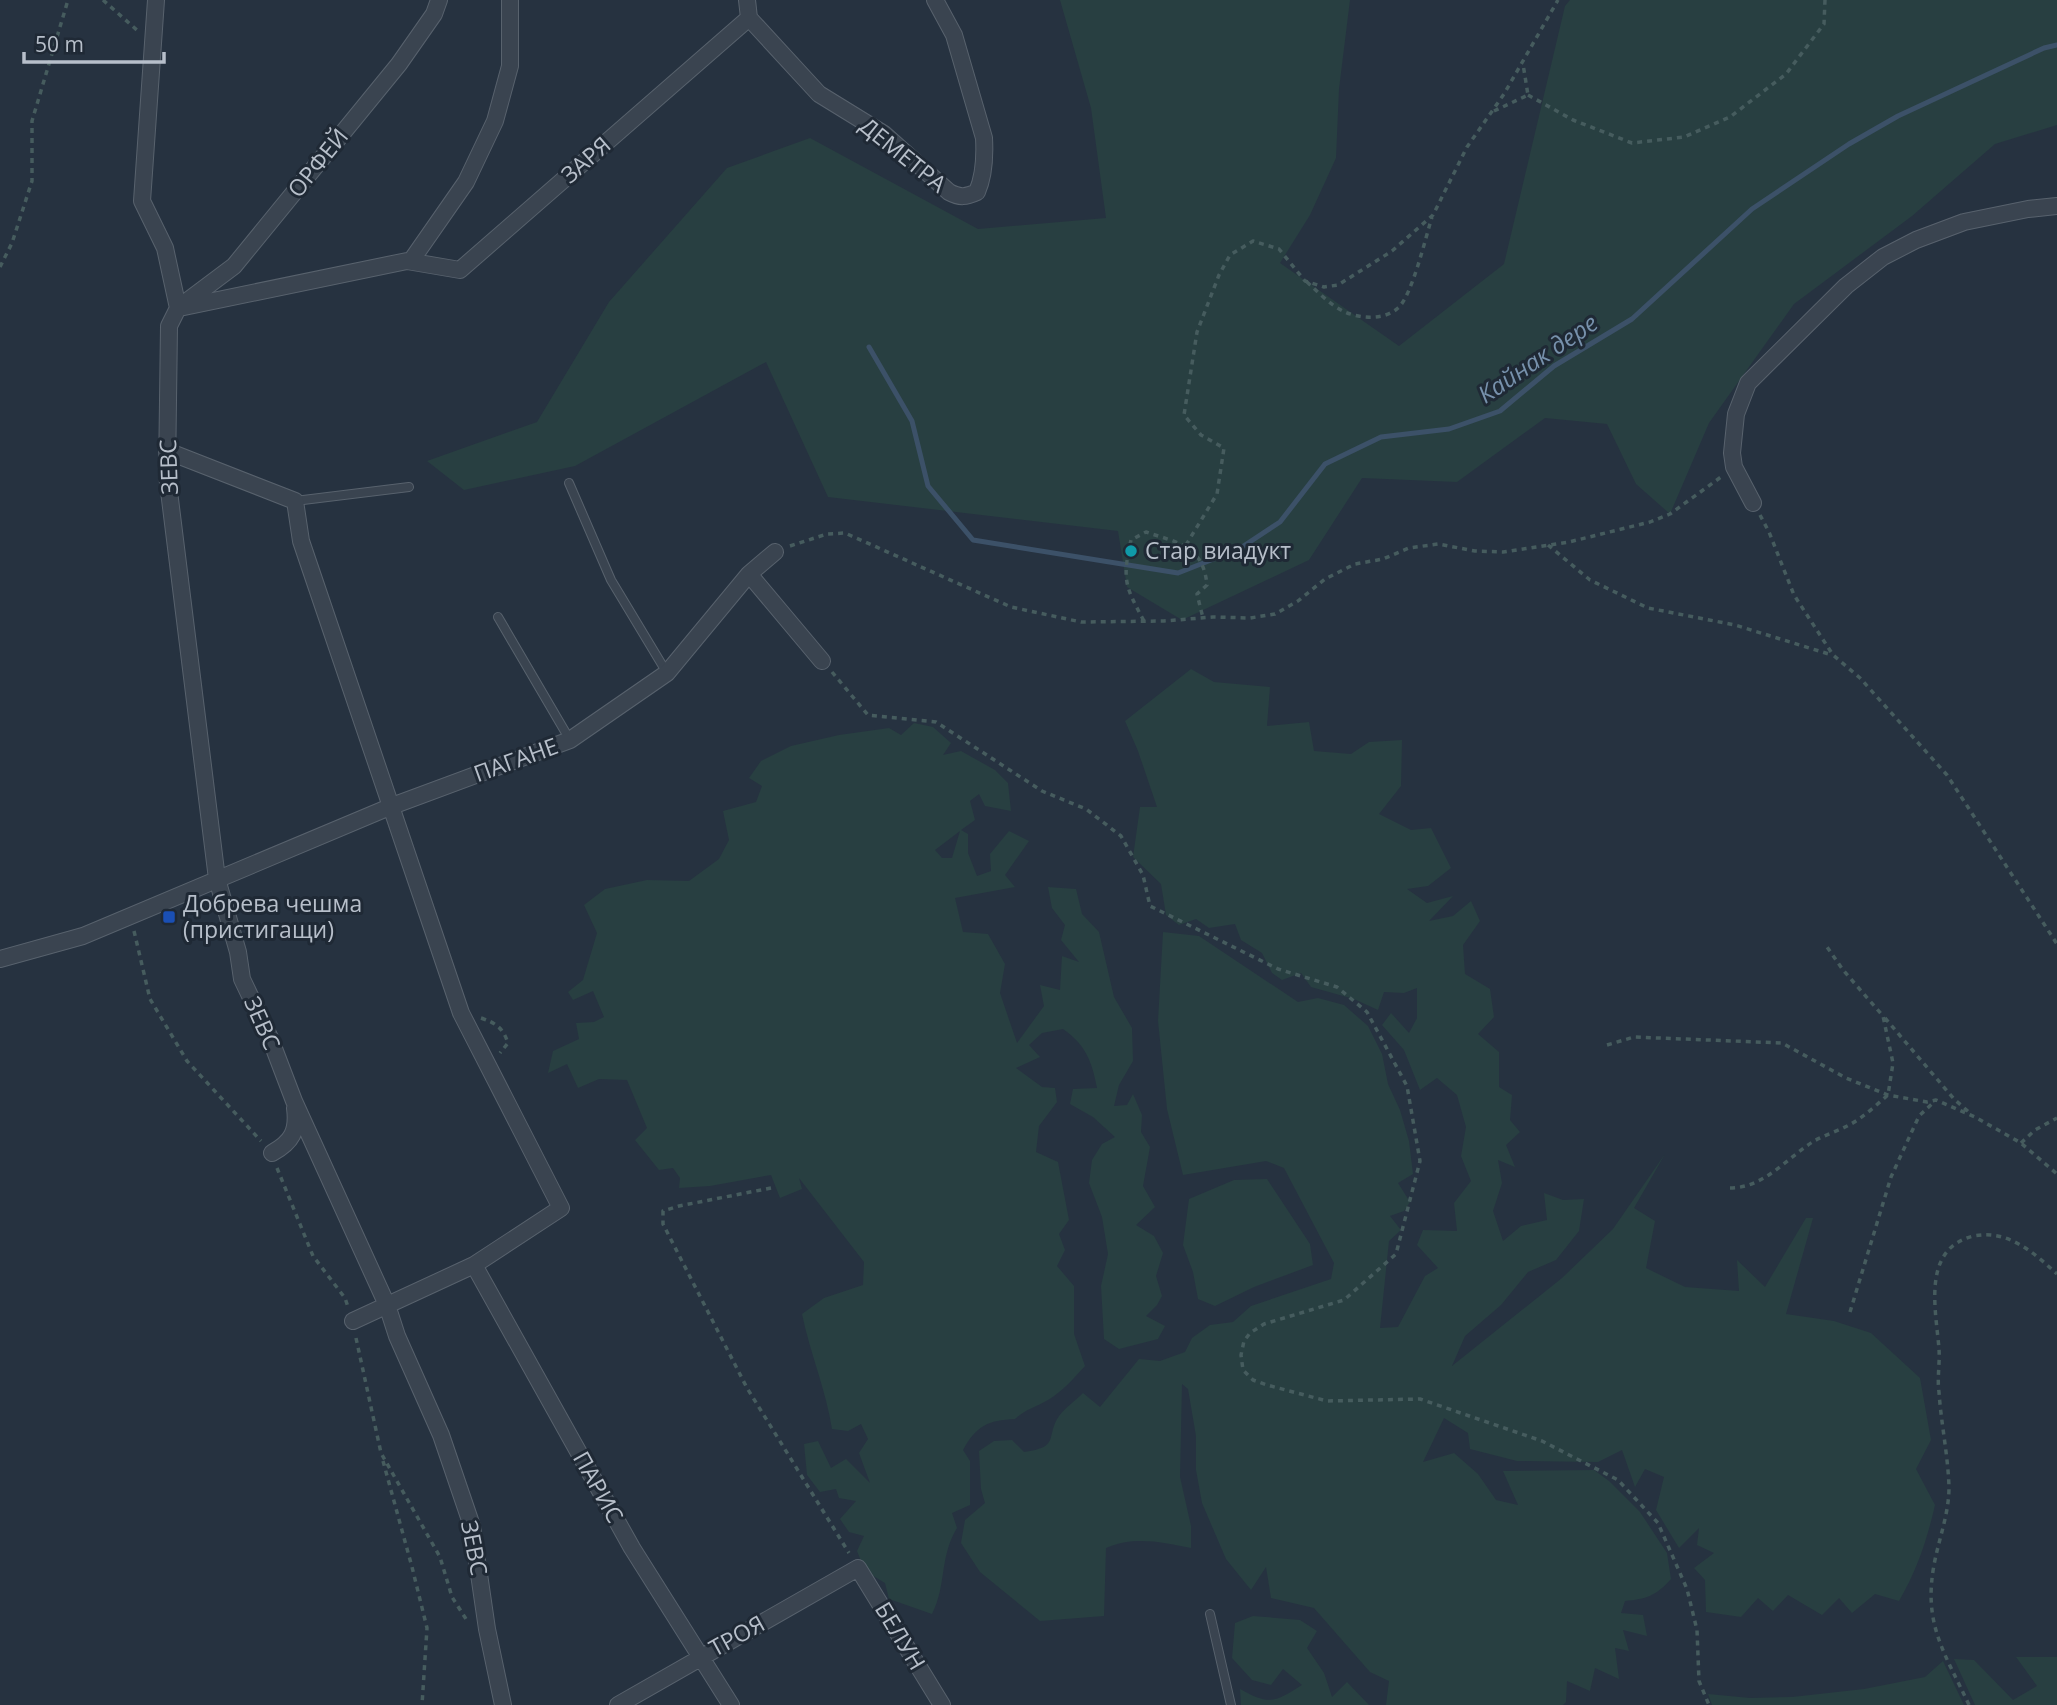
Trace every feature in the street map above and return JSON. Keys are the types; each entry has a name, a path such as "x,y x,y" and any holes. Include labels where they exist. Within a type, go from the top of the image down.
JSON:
{"street":[{"path":"156,0 142,201 164,248 178,309"},
{"name":"ОРФЕЙ","path":"178,309 234,266 399,64 433,14 439,0"},
{"path":"411,261 466,181 495,121 510,66 510,0"},
{"path":"747,0 749,18"},
{"name":"ДЕМЕТРА","path":"749,18 820,93 884,134 949,192 958,197 968,196 977,192 981,183 984,138 954,35 935,0"},
{"name":"ЗАРЯ","path":"178,309 411,261 460,270 749,18"},
{"path":"1753,503 1734,467 1732,453 1736,414 1748,383 1846,286 1883,257 1916,240 1964,222 2057,206"},
{"name":"ЗЕВС","path":"178,309 169,326 167,475 217,879 239,952 242,979 387,1305 397,1336 441,1435 472,1526 487,1629 503,1705"},
{"path":"167,450 295,500 301,541 461,1013 561,1208 474,1265 353,1321"},
{"name":"ПАГАНЕ","path":"0,959 83,936 392,806 570,740 667,673 749,574 775,552"},
{"path":"749,574 822,661"},
{"path":"272,1153 287,1145 297,1125 294,1101"},
{"name":"ПАРИС","path":"474,1265 632,1548 731,1705"},
{"name":"ТРОЯ","path":"618,1705 858,1568"},
{"name":"БЕЛУН","path":"858,1568 942,1705"}],"lane":[{"path":"569,483 611,580 667,673"},
{"path":"295,500 409,487"},
{"path":"498,617 570,740"},
{"path":"1210,1614 1231,1705"}],"path":[{"path":"0,267 12,243 32,181 32,121 68,0"},
{"path":"103,0 135,28 152,53"},
{"path":"1186,545 1217,494 1224,448 1201,435 1184,415 1197,332 1219,275 1230,255 1254,241 1279,249 1305,281 1345,312 1382,317 1399,308 1433,215 1467,147 1522,63 1558,0"},
{"path":"1528,95 1573,120 1632,143 1684,137 1730,117 1786,74 1824,24 1825,0"},
{"path":"1522,63 1528,95"},
{"path":"1492,111 1528,95"},
{"path":"1305,281 1324,287 1338,285 1392,251 1433,215"},
{"path":"775,552 827,534 845,533 1012,607 1081,622 1250,618 1275,614 1298,601 1325,579 1354,564 1383,559 1409,548 1438,544 1475,551 1503,552 1650,523 1670,514 1734,467"},
{"path":"1753,503 1769,532 1794,595 1833,655 1860,678 1947,775 2057,944"},
{"path":"1144,621 1127,590 1126,564 1131,540 1146,532 1186,545 1196,553 1207,585 1197,594 1203,618"},
{"path":"1548,545 1590,580 1648,608 1735,625 1833,655"},
{"path":"822,661 868,715 936,722 1042,791 1086,809 1121,836 1143,875 1150,906 1278,969 1337,987 1367,1012 1407,1086 1420,1161 1396,1254 1344,1300 1264,1324 1250,1333 1244,1341 1241,1355 1243,1370 1260,1383 1327,1401 1420,1399 1542,1441 1618,1480 1658,1523 1687,1589 1696,1630 1699,1681 1709,1705"},
{"path":"130,915 150,999 187,1061 272,1153 313,1256 345,1298 353,1321 381,1453 427,1628 422,1705"},
{"path":"1825,943 1843,970 1954,1099 1975,1117"},
{"path":"1730,1188 1745,1188 1767,1178 1798,1152 1817,1139 1852,1124 1888,1095 1893,1063 1883,1016"},
{"path":"1606,1045 1634,1037 1782,1043 1846,1078 1888,1095 1927,1102 1936,1100 1975,1117 2021,1143 2057,1174"},
{"path":"1850,1312 1891,1177 1919,1116 1936,1100"},
{"path":"2021,1143 2035,1130 2057,1118"},
{"path":"771,1188 663,1211 663,1224 747,1388 858,1568"},
{"path":"1969,1705 1934,1631 1930,1603 1934,1564 1945,1521 1949,1488 1938,1390 1939,1350 1933,1309 1936,1280 1945,1254 1963,1239 1983,1234 2011,1239 2039,1257 2057,1274"},
{"path":"381,1453 440,1557 452,1597 466,1619 487,1629"}],"green space":[{"path":"1060,0 1350,0 1339,89 1336,158 1310,215 1280,263 1399,346 1504,264 1565,6 1570,0 2057,0 2057,125 1995,144 1912,216 1794,304 1709,423 1670,514 1636,484 1607,424 1545,418 1457,482 1362,478 1309,560 1182,620 1127,587 1118,531 828,497 766,362 575,466 464,490 427,461 537,422 609,302 727,168 810,138 978,229 1106,218 1091,108"},
{"path":"1191,669 1214,682 1270,687 1267,726 1309,722 1314,751 1351,754 1369,742 1402,740 1401,786 1379,814 1411,830 1431,828 1451,868 1428,886 1407,889 1427,903 1453,896 1429,921 1453,916 1471,901 1480,921 1463,945 1465,974 1490,989 1494,1017 1478,1034 1499,1052 1499,1087 1512,1095 1510,1120 1520,1132 1506,1145 1515,1167 1498,1160 1502,1183 1493,1211 1503,1241 1521,1226 1547,1220 1544,1193 1563,1200 1584,1199 1579,1231 1556,1260 1528,1272 1501,1305 1465,1336 1452,1366 1562,1278 1613,1229 1665,1154 1634,1208 1655,1221 1646,1268 1685,1287 1739,1291 1737,1260 1765,1287 1806,1218 1813,1218 1786,1314 1834,1321 1871,1333 1920,1378 1931,1440 1916,1469 1935,1505 1921,1554 1899,1601 1875,1594 1852,1613 1839,1598 1822,1615 1788,1595 1773,1611 1758,1598 1741,1617 1706,1612 1705,1580 1694,1568 1714,1553 1697,1545 1699,1528 1679,1548 1656,1510 1664,1477 1645,1469 1635,1487 1622,1450 1598,1462 1517,1461 1470,1449 1468,1433 1444,1418 1423,1462 1454,1453 1478,1474 1496,1500 1518,1505 1503,1471 1594,1470 1640,1512 1667,1553 1671,1579 1650,1596 1625,1601 1621,1613 1643,1615 1647,1636 1623,1630 1629,1651 1615,1648 1619,1679 1595,1668 1590,1691 1567,1681 1566,1702 1563,1705 1386,1705 1389,1681 1370,1672 1314,1608 1271,1598 1266,1567 1251,1590 1226,1559 1202,1503 1196,1470 1196,1436 1188,1389 1182,1384 1180,1477 1191,1526 1191,1548 1137,1541 1106,1548 1104,1616 1040,1621 980,1572 961,1543 965,1520 985,1503 981,1489 979,1451 994,1441 1012,1440 1024,1452 1043,1447 1048,1444 1055,1423 1067,1407 1083,1393 1100,1407 1139,1359 1160,1361 1185,1352 1192,1338 1210,1325 1233,1322 1251,1306 1331,1279 1334,1263 1284,1168 1266,1161 1183,1175 1167,1109 1158,1021 1163,932 1199,936 1298,1002 1318,998 1344,1005 1368,1026 1382,1054 1388,1084 1400,1110 1409,1141 1413,1174 1398,1183 1410,1202 1404,1211 1390,1216 1401,1230 1389,1241 1380,1328 1398,1327 1425,1276 1438,1268 1417,1245 1423,1230 1457,1231 1454,1203 1471,1181 1461,1156 1466,1127 1457,1095 1437,1078 1420,1090 1404,1050 1382,1025 1391,1013 1409,1033 1417,1018 1417,988 1404,993 1384,992 1378,1010 1354,999 1311,987 1301,973 1282,980 1272,973 1262,953 1241,940 1235,924 1209,928 1196,919 1179,925 1166,915 1161,884 1133,857 1140,807 1157,807 1125,721"},
{"path":"914,723 933,727 951,743 943,755 961,751 995,770 1008,783 1011,811 985,806 979,794 970,801 975,820 961,830 968,834 968,853 977,876 991,871 990,854 1009,831 1029,841 1005,875 1015,887 955,898 963,932 988,934 1005,964 1000,993 1017,1043 1044,1006 1040,985 1060,990 1062,956 1079,962 1061,940 1065,925 1052,908 1048,887 1076,889 1082,914 1099,932 1114,997 1132,1028 1133,1061 1119,1085 1114,1106 1127,1105 1133,1094 1142,1115 1141,1132 1150,1147 1143,1186 1155,1207 1136,1225 1154,1236 1163,1253 1156,1276 1162,1296 1146,1316 1165,1326 1158,1339 1119,1349 1104,1339 1101,1286 1108,1254 1102,1217 1089,1183 1092,1160 1102,1144 1115,1137 1093,1117 1070,1104 1073,1089 1097,1088 1093,1070 1083,1048 1063,1029 1042,1033 1029,1045 1040,1057 1016,1068 1042,1087 1055,1088 1057,1102 1039,1126 1036,1152 1058,1162 1069,1220 1059,1234 1065,1250 1057,1266 1074,1286 1074,1334 1085,1366 1048,1400 1015,1419 990,1423 978,1430 963,1450 970,1461 970,1505 952,1513 957,1528 951,1539 940,1592 932,1614 889,1599 885,1583 865,1571 857,1551 864,1536 849,1532 840,1519 856,1501 839,1498 836,1489 820,1492 807,1475 804,1444 818,1441 831,1468 846,1459 870,1483 859,1453 868,1439 861,1424 848,1431 832,1429 802,1314 824,1298 863,1285 864,1262 799,1178 802,1189 780,1198 771,1175 710,1186 679,1188 680,1178 673,1168 659,1170 635,1140 647,1128 627,1080 599,1079 578,1088 567,1064 548,1073 553,1051 579,1039 576,1023 594,1022 604,1017 593,991 573,1000 568,992 583,980 597,933 584,905 605,889 647,880 689,881 719,859 729,840 723,811 756,802 762,786 749,778 761,761 791,746 839,735 889,728 901,735","holes":["960,831 952,858 942,858 935,850"]},
{"path":"1267,1179 1310,1244 1313,1265 1254,1287 1215,1306 1198,1299 1193,1272 1183,1245 1189,1199 1234,1180"},
{"path":"1253,1616 1300,1620 1317,1631 1307,1648 1324,1673 1332,1697 1347,1682 1369,1705 1241,1705 1240,1689 1258,1698 1271,1700 1302,1685 1283,1669 1271,1685 1252,1680 1232,1658 1235,1623"},
{"path":"2016,1657 2057,1657 2057,1705 1975,1705 1954,1659 1974,1660 2013,1700 2037,1686"},
{"path":"1943,1661 1964,1705 1712,1705 1708,1694 1750,1698 1792,1697 1864,1689 1925,1677"}],"waterway":[{"name":"Кайнак дере","path":"869,347 912,421 928,486 973,540 1178,573 1239,549 1280,522 1325,464 1381,437 1449,429 1500,411 1554,366 1632,319 1752,209 1849,144 1898,116 2044,48 2057,45"}],"place":[{"name":"Стар виадукт","path":"1131,551"},
{"name":"Добрева чешма (пристигащи)","path":"169,917"}]}
